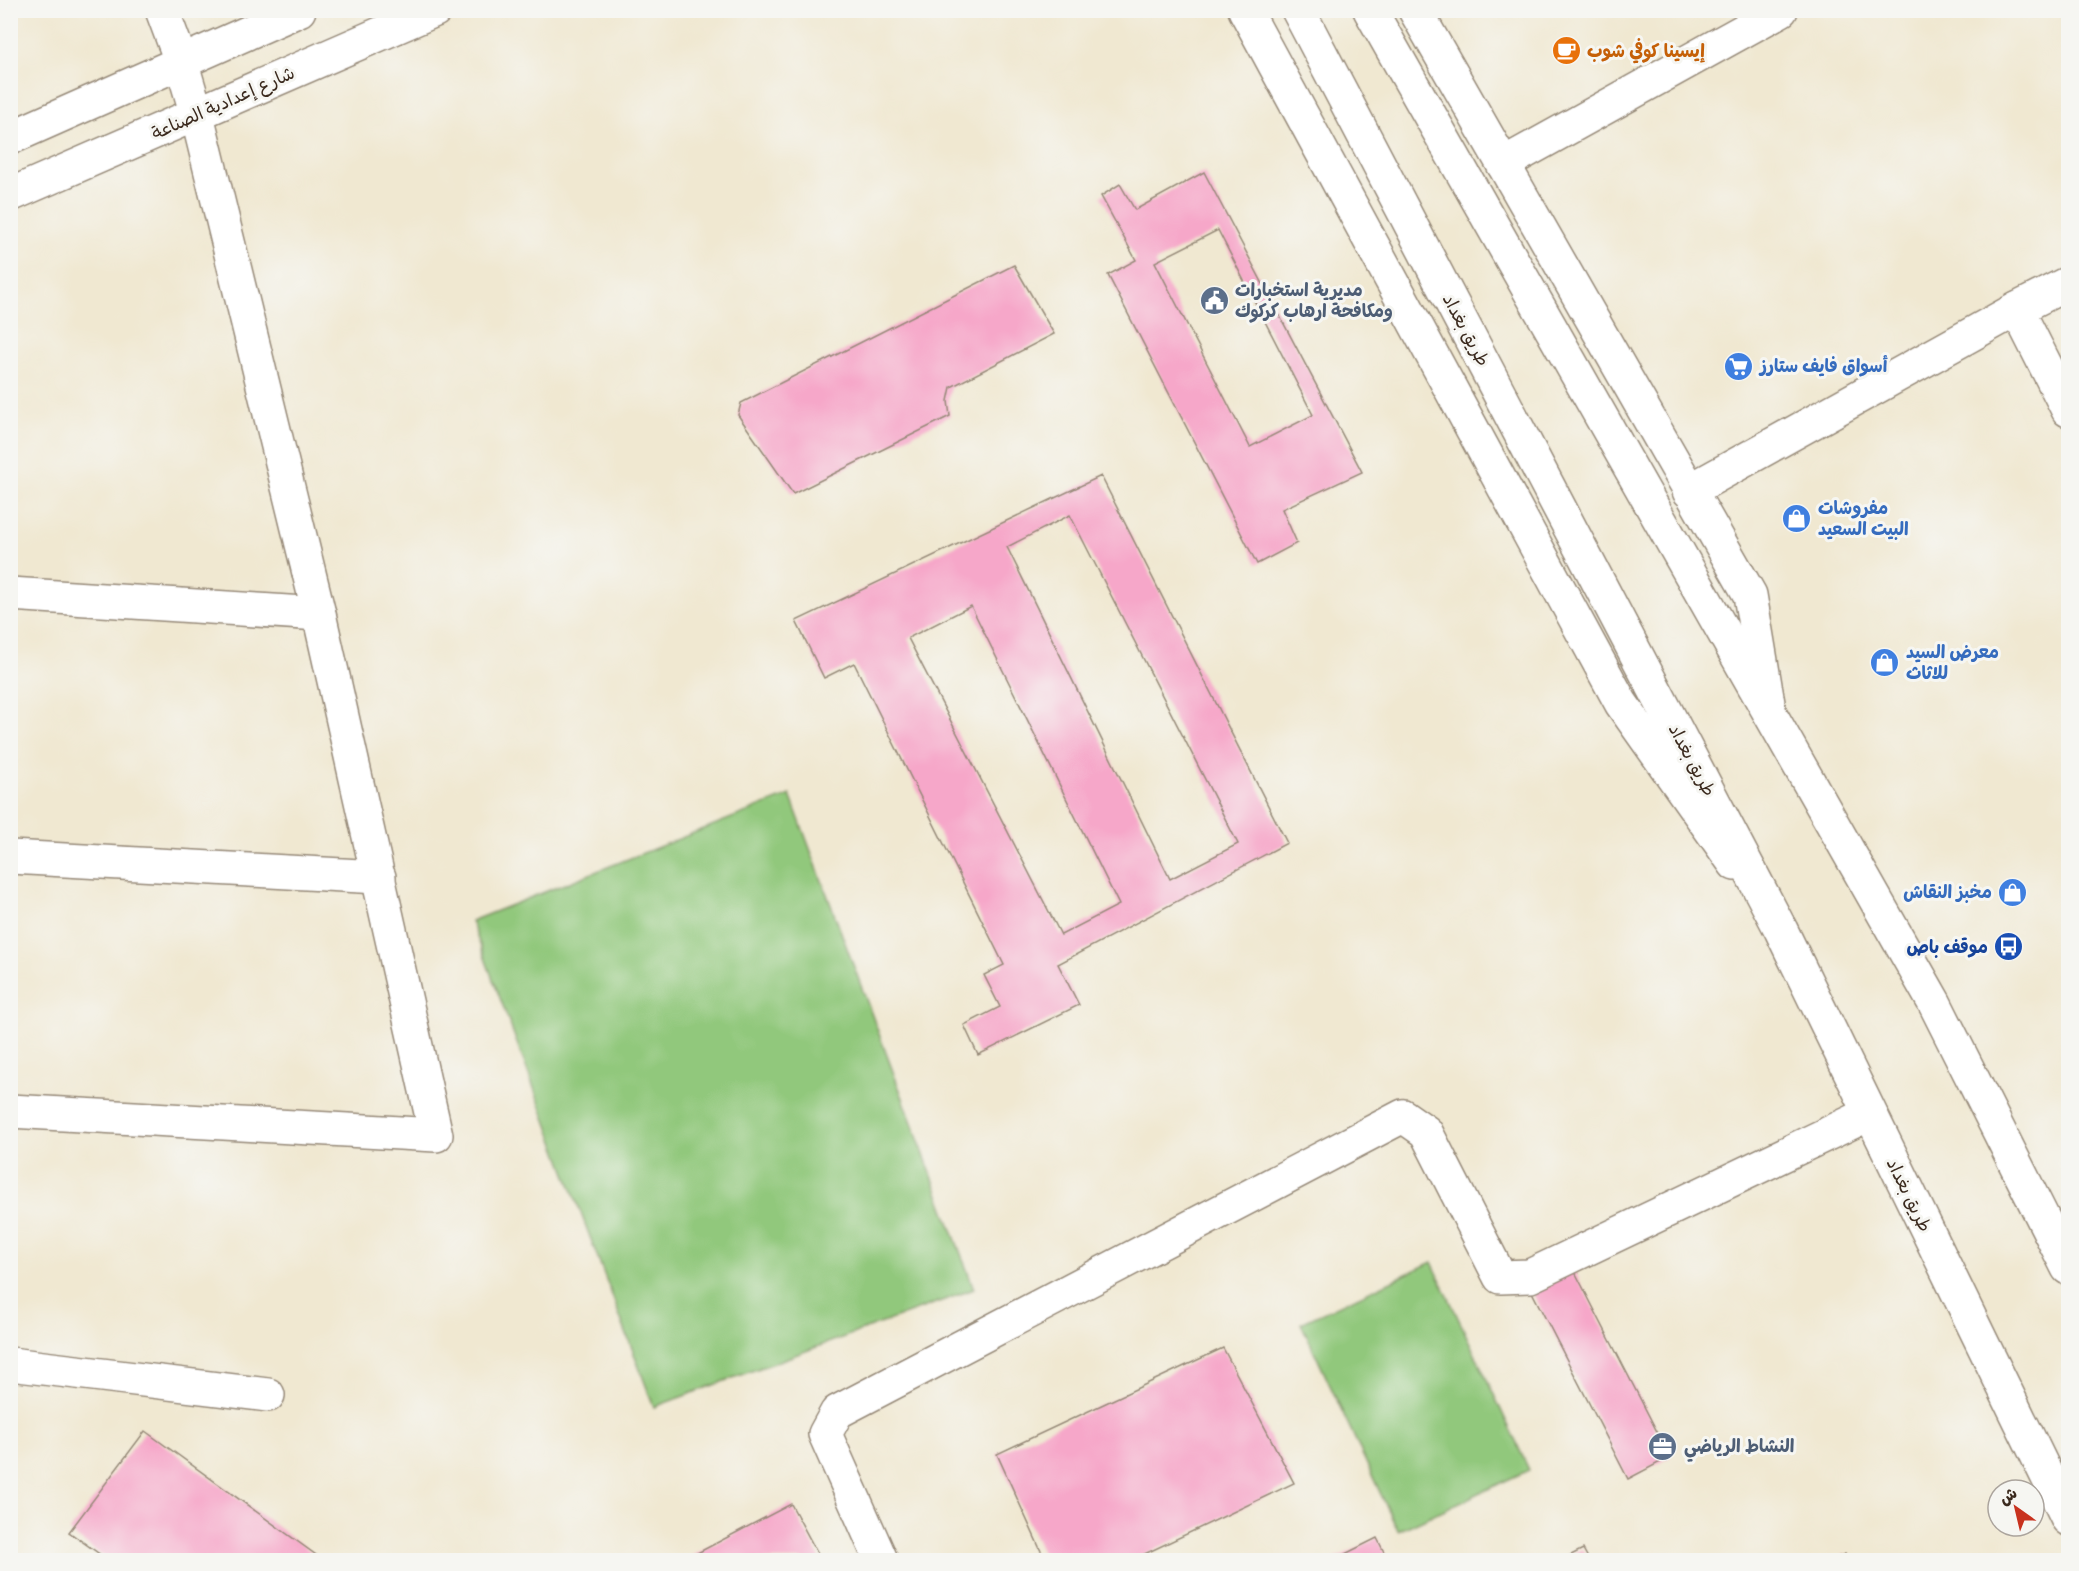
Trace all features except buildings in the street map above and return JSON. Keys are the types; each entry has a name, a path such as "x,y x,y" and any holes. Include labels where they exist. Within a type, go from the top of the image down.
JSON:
{"street":[{"path":"10,1111 436,1135 319,614 197,115 182,61 162,10"},
{"path":"10,138 299,10"},
{"name":"شارع إعدادية الصناعة","path":"10,195 435,10"},
{"path":"1245,10 1621,703 1781,930"},
{"name":"طريق بغداد","path":"1298,10 1781,930 2068,1519"},
{"path":"1370,10 1505,252 1769,709 1935,1004 2068,1268"},
{"path":"1415,10 1750,596 1769,709"},
{"path":"1503,164 1781,10"},
{"path":"1689,491 2068,283"},
{"path":"2017,309 2068,410"},
{"path":"10,594 319,614"},
{"path":"10,857 379,877"},
{"path":"881,1560 825,1434 837,1412 1403,1116 1426,1132 1500,1277 1530,1276 1869,1114"},
{"path":"10,1364 268,1395"}],"green space":[{"path":"790,795 974,1289 654,1407 471,921"},
{"path":"1432,1262 1529,1470 1398,1531 1301,1323"}],"place":[{"name":"إيسينا كوفي شوب","path":"1566,51"},
{"name":"مديرية استخبارات ومكافحة ارهاب كركوك","path":"1214,300"},
{"name":"أسواق فايف ستارز","path":"1739,366"},
{"name":"مفروشات البيت السعيد","path":"1797,518"},
{"name":"معرض السيد للاثاث","path":"1885,662"},
{"name":"مخبز النقاش","path":"2013,892"},
{"name":"موقف باص","path":"2009,947"},
{"name":"النشاط الرياضي","path":"1663,1446"}]}
